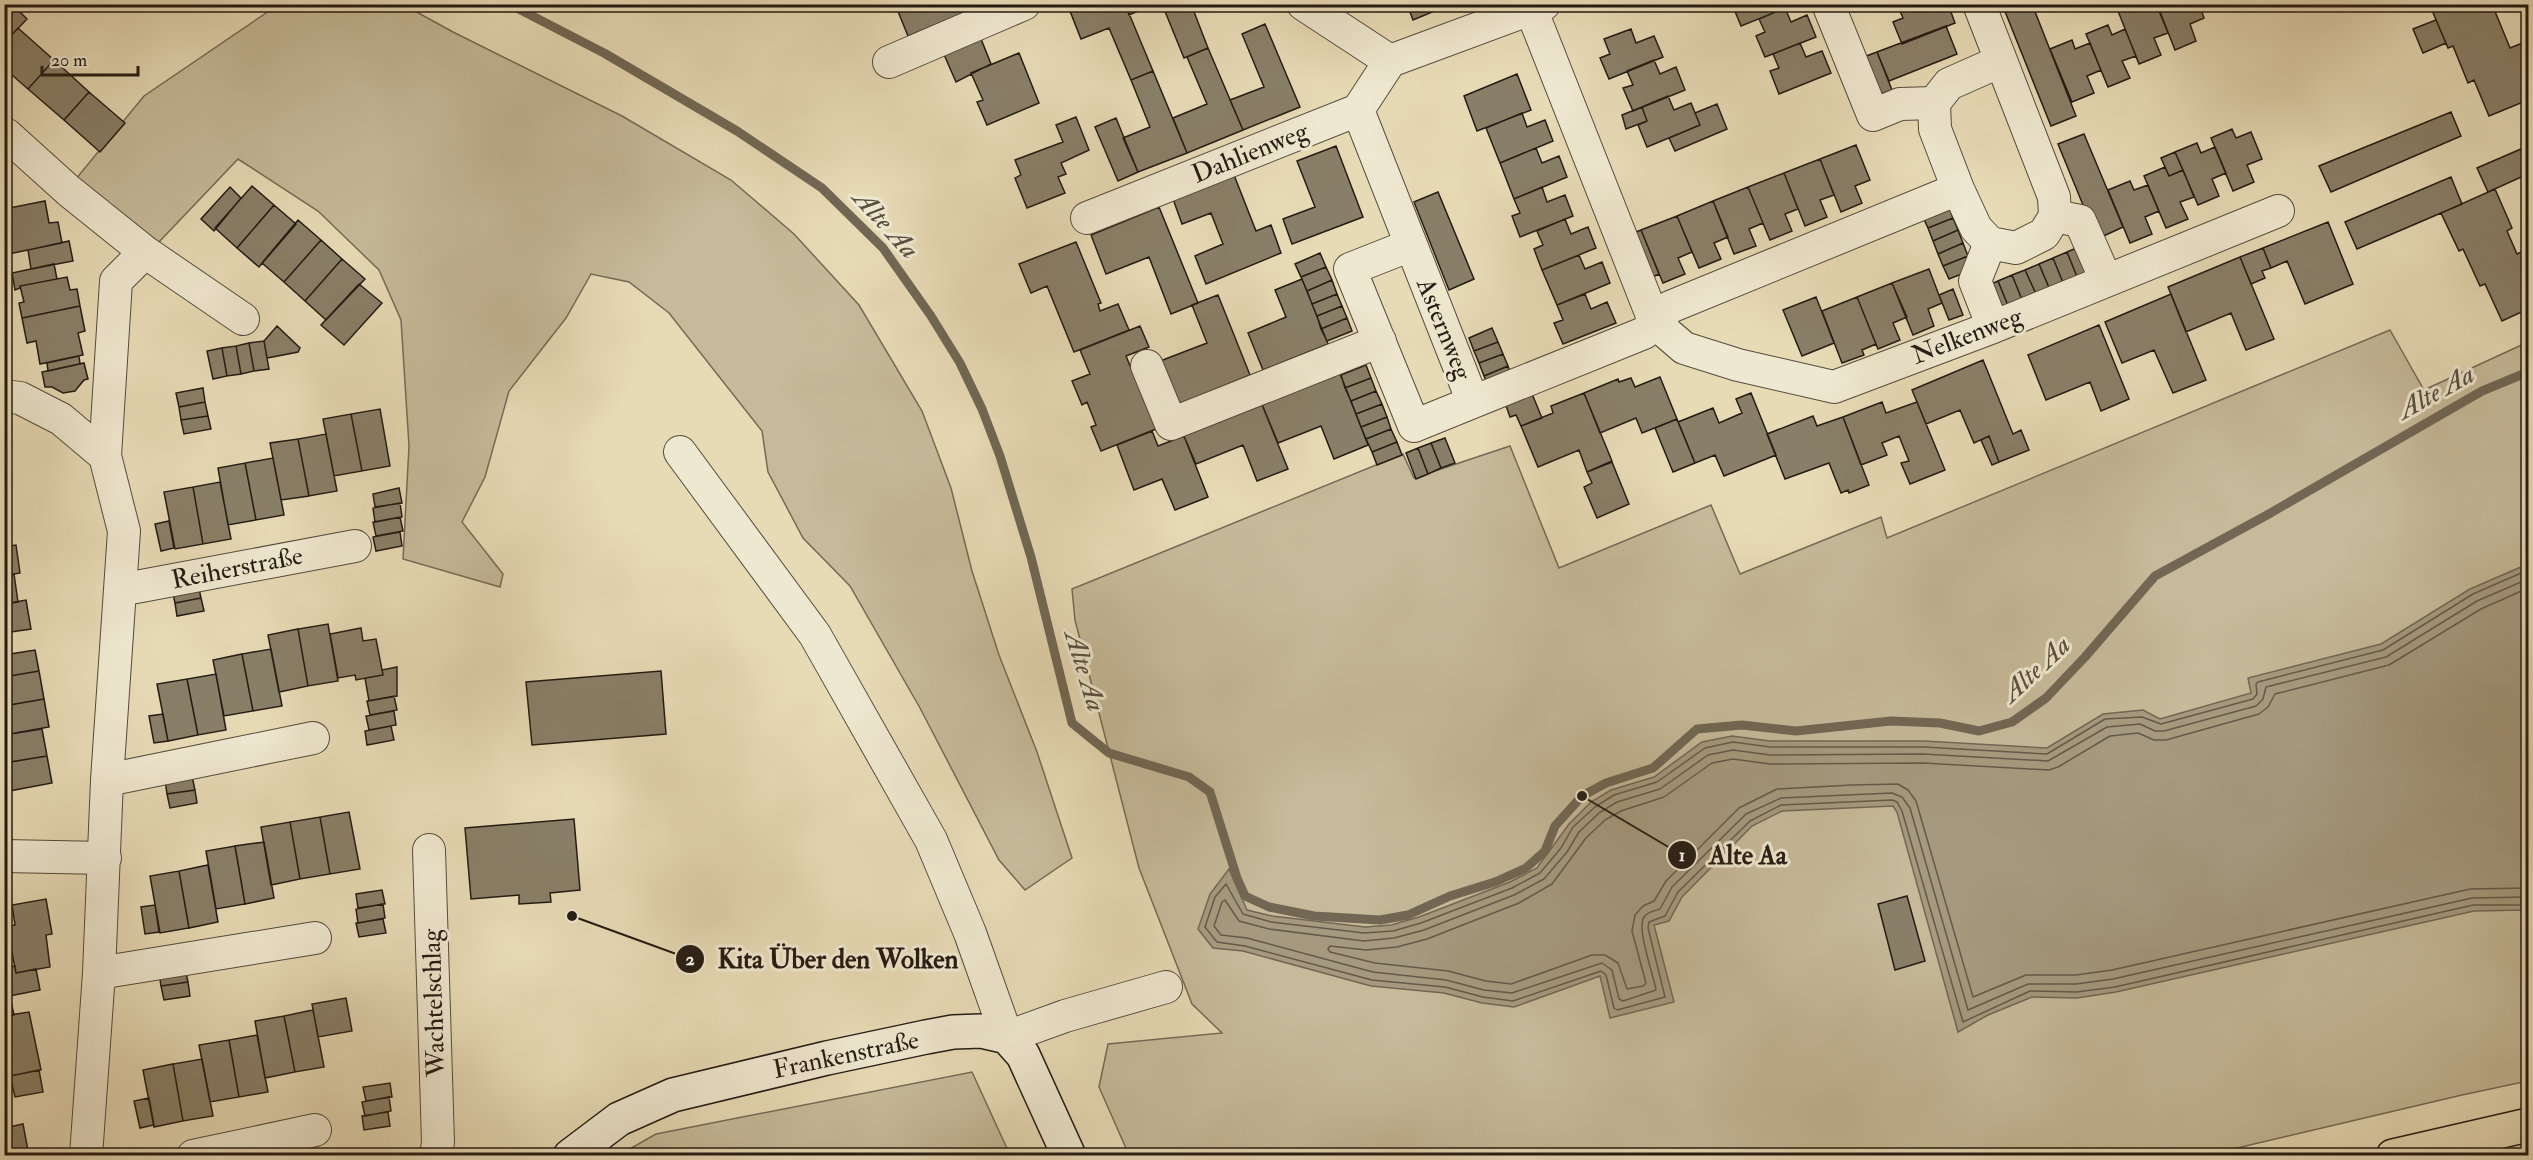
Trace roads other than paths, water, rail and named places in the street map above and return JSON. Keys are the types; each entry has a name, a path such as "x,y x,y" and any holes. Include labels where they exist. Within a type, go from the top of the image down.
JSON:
{"main road":[{"name":"Frankenstraße","path":"570,1155 619,1119 674,1095 827,1058 953,1032 981,1031 1006,1037"},
{"path":"1006,1037 1023,1054 1069,1155"},
{"path":"2393,1155 2529,1125"}],"street":[{"path":"889,62 1024,4"},
{"path":"1303,4 1390,61"},
{"path":"1828,4 1873,115 1900,104 1934,103"},
{"path":"1979,4 2054,197 2055,216 2044,234 2016,248 1990,243 1976,228 1935,129 1934,103 1949,84 2001,61"},
{"path":"1358,110 1390,61 1538,7 1655,323"},
{"name":"Dahlienweg","path":"1087,218 1358,110"},
{"name":"Asternweg","path":"1358,110 1473,402 1414,426 1350,269 1411,245"},
{"path":"7,135 69,191 145,252 243,319"},
{"path":"1473,402 1641,335 1670,306 1958,189"},
{"name":"Nelkenweg","path":"1655,323 1684,348 1738,365 1834,387 1993,327 2278,210"},
{"path":"2055,216 2080,221 2106,280"},
{"path":"1990,243 1975,281 1993,327"},
{"path":"87,1155 99,973 107,780 124,531 105,456 116,281 145,252"},
{"path":"1147,366 1171,424 1380,341"},
{"path":"4,396 20,398 61,419 105,456"},
{"path":"680,452 815,635 932,840 970,933 1006,1037 1065,1016 1166,987"},
{"name":"Reiherstraße","path":"120,590 355,546"},
{"path":"107,780 313,738"},
{"name":"Wachtelschlag","path":"429,850 437,1109 436,1155"},
{"path":"4,856 105,858"},
{"path":"99,973 315,938"},
{"path":"193,1155 315,1130"}],"water":[{"path":"2528,564 2528,910 2474,911 2116,992 2077,998 2032,997 1988,1015 1958,1032 1897,812 1893,806 1782,811 1752,826 1682,897 1669,921 1654,925 1674,1002 1610,1018 1600,976 1514,1007 1482,1003 1444,993 1371,986 1243,951 1213,948 1198,929 1210,894 1229,869 1247,910 1272,916 1365,927 1391,925 1419,917 1510,882 1537,868 1569,824 1591,802 1611,790 1654,777 1702,742 1732,736 1770,741 1924,741 2047,748 2103,714 2143,710 2160,719 2251,693 2248,678 2381,644 2470,589"}],"waterway":[{"name":"Alte Aa","path":"509,4 604,53 737,131 822,188 883,248 931,316 960,363 982,409 1000,456 1031,557 1072,723 1109,753 1189,777 1210,792 1237,878 1245,896 1269,907 1314,916 1380,920 1408,915 1450,896 1495,882 1526,868 1545,851 1555,826 1582,796 1606,783 1653,768 1697,729 1742,725 1796,731 1891,721 1940,723 1979,731 2012,722 2046,698 2155,576 2267,515 2482,391 2528,372"}],"place":[{"name":"Alte Aa","path":"1582,796"},
{"name":"Kita Über den Wolken","path":"572,916"}]}
